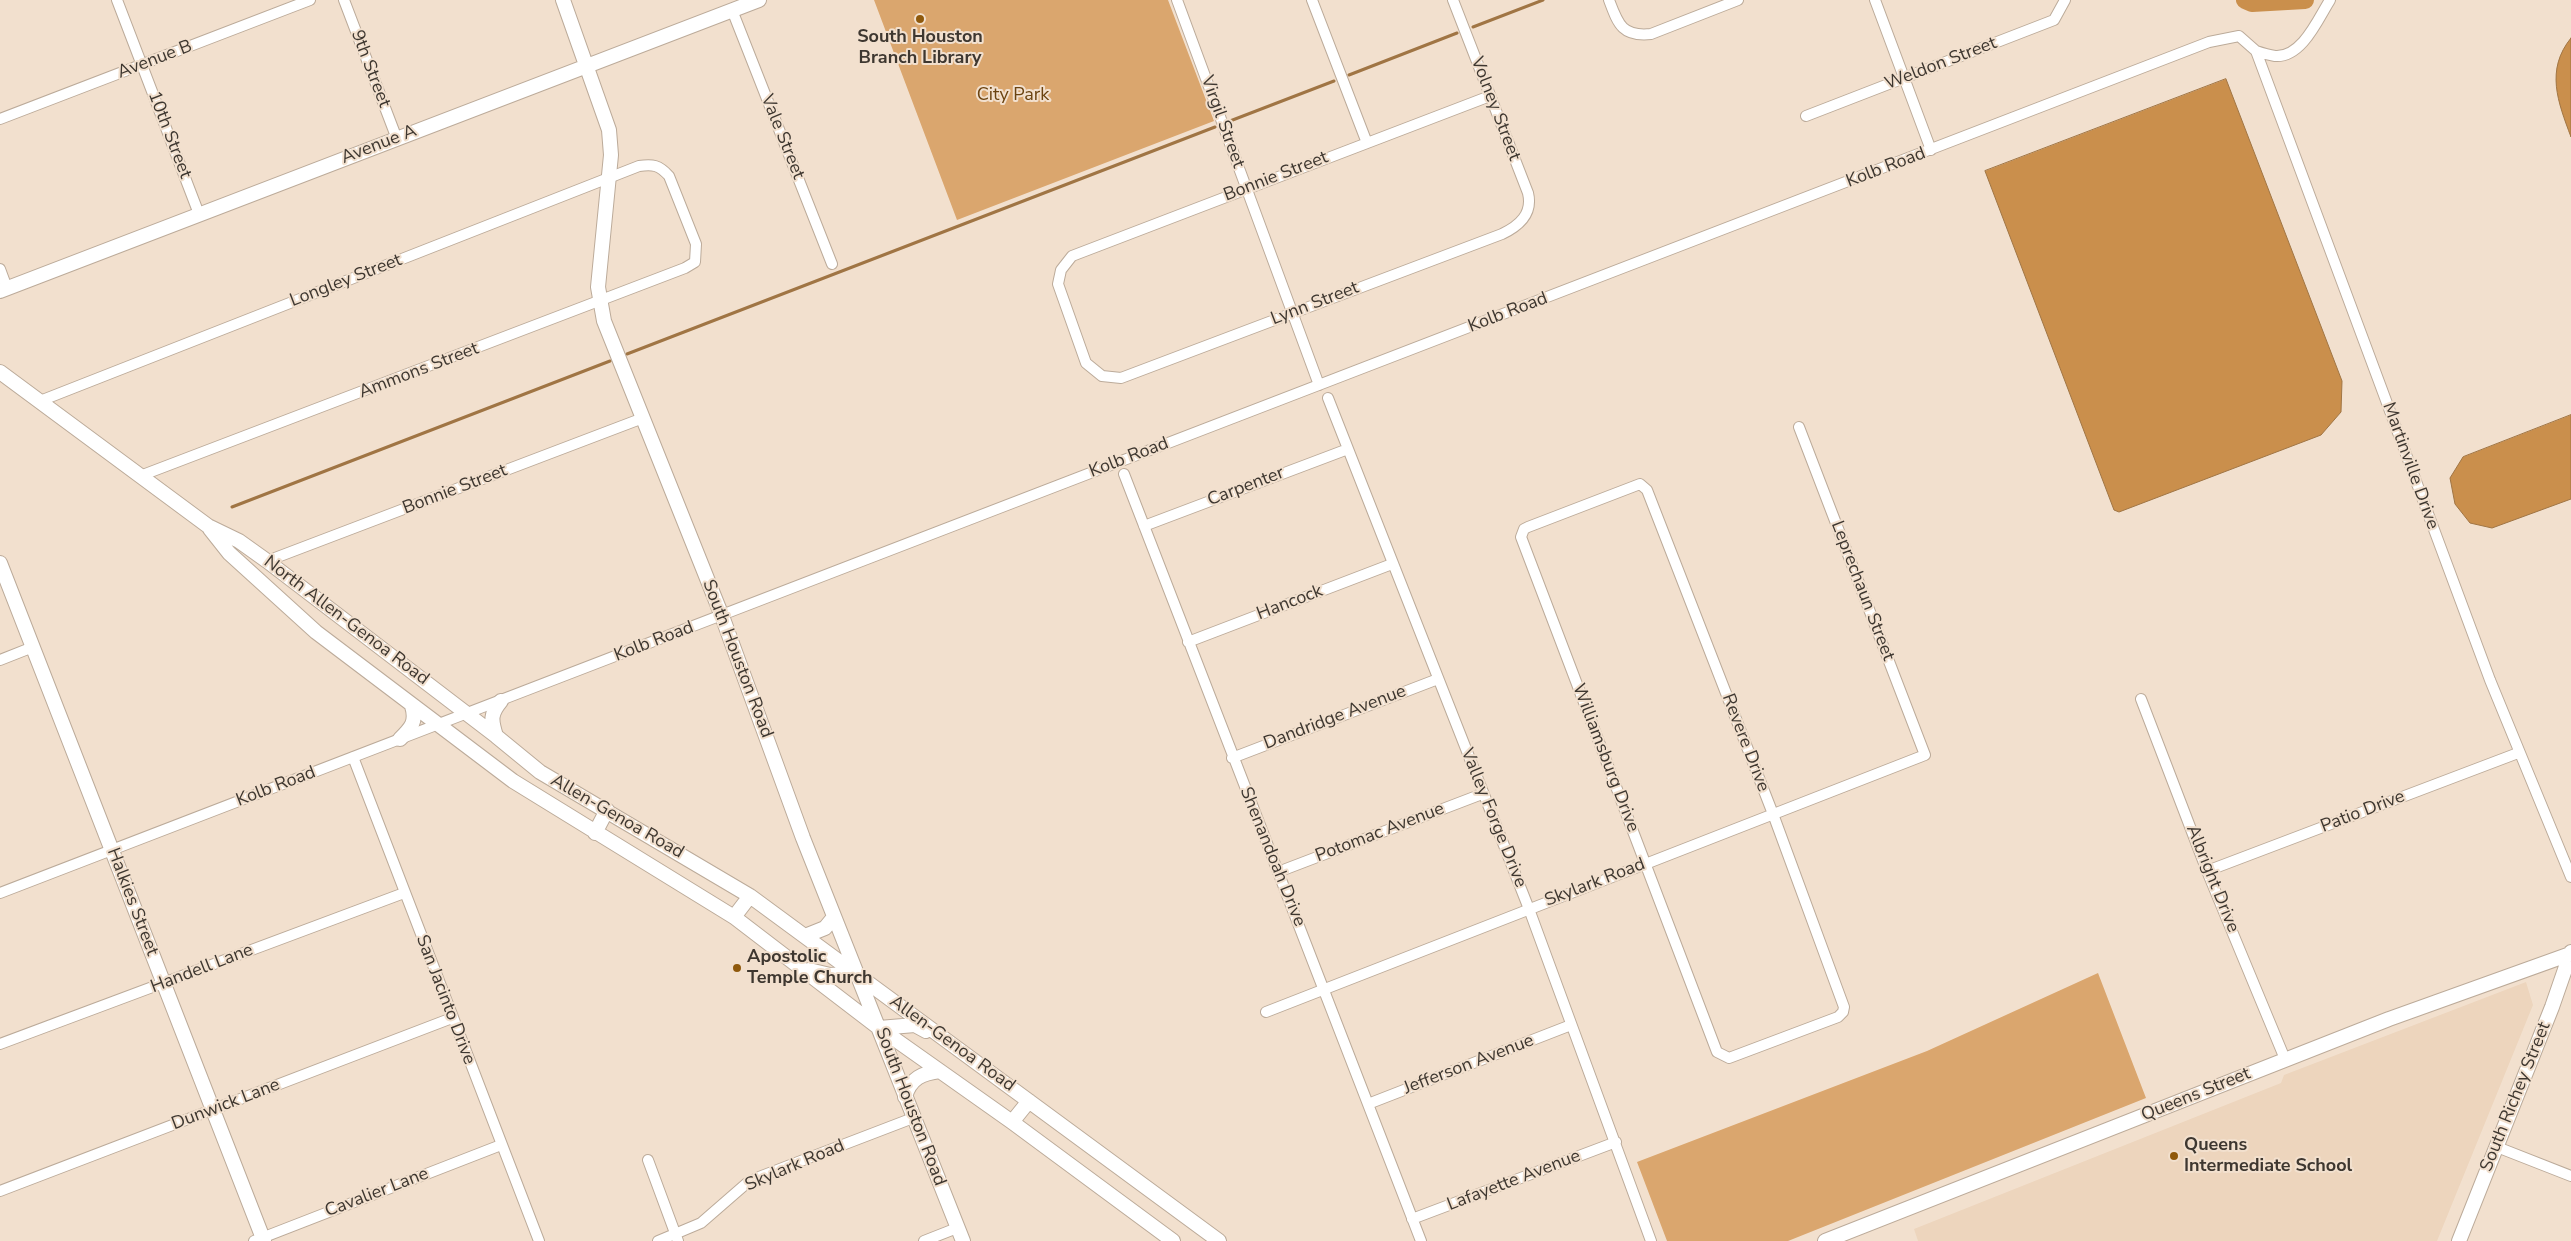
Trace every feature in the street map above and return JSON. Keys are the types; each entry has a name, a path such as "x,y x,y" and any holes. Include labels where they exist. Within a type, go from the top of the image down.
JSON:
{"street":[{"name":"10th Street","path":"118,0 199,214"},
{"name":"Avenue B","path":"0,119 310,0"},
{"name":"9th Street","path":"344,0 397,139"},
{"name":"South Houston Road","path":"563,0 609,130 611,155 598,268 600,302 604,321 722,616 834,917 960,1234"},
{"name":"Avenue A","path":"4,289 759,0"},
{"name":"Virgil Street","path":"1177,0 1319,385"},
{"path":"1312,0 1367,143"},
{"name":"Volney Street","path":"1453,0 1528,193 1530,202 1524,218"},
{"path":"1609,0 1618,24 1638,36 1651,34 1738,0"},
{"path":"1875,0 1931,150"},
{"name":"Weldon Street","path":"1806,116 2054,20 2065,0"},
{"path":"2256,51 2276,56 2291,52 2308,36 2330,0"},
{"name":"Vale Street","path":"732,10 832,264"},
{"name":"Kolb Road","path":"0,893 2209,42 2239,36 2256,51"},
{"name":"Martinville Drive","path":"2256,51 2518,753 2571,878"},
{"name":"Bonnie Street","path":"1102,376 1086,363 1058,284 1065,263 1081,252 1490,96"},
{"name":"Longley Street","path":"40,401 639,166 652,164 661,168 669,176 696,244 695,262"},
{"name":"Lynn Street","path":"1102,376 1121,378 1502,234 1524,218"},
{"name":"Ammons Street","path":"140,476 600,302 685,268 695,262"},
{"path":"0,269 4,289"},
{"name":"North Allen-Genoa Road","path":"0,372 208,526 239,541 267,561 479,723"},
{"name":"Valley Forge Drive","path":"1328,398 1482,794 1529,909 1652,1241"},
{"name":"Bonnie Street","path":"267,561 643,418"},
{"name":"Leprechaun Street","path":"1799,427 1925,755"},
{"name":"Carpenter","path":"1144,526 1348,449"},
{"name":"Shenandoah Drive","path":"1124,474 1232,758 1421,1241"},
{"name":"Revere Drive","path":"1574,509 1640,484 1647,490 1773,814 1844,1006 1844,1012 1838,1016 1785,1037"},
{"name":"Williamsburg Drive","path":"1574,509 1528,526 1521,537 1717,1052 1729,1058 1785,1037"},
{"name":"North Allen-Genoa Road","path":"208,526 229,553 316,632 451,734"},
{"name":"Halkies Street","path":"0,563 213,1110 260,1240"},
{"name":"Hancock","path":"1188,642 1392,564"},
{"path":"0,660 33,647"},
{"name":"Dandridge Avenue","path":"1232,758 1438,679"},
{"name":"Albright Drive","path":"2141,699 2207,871 2285,1059"},
{"path":"496,736 491,721 492,711 501,701"},
{"path":"400,739 412,727 415,716 412,706"},
{"name":"Allen-Genoa Road","path":"479,723 540,772 750,896 1219,1241"},
{"name":"Allen-Genoa Road","path":"451,734 513,781 594,833 734,917 879,1028 1012,1122 1173,1241"},
{"name":"Patio Drive","path":"2207,871 2518,753"},
{"name":"Skylark Road","path":"1266,1012 1925,755"},
{"name":"San Jacinto Drive","path":"353,757 539,1241"},
{"name":"Potomac Avenue","path":"1278,872 1482,794"},
{"path":"594,833 607,810"},
{"name":"Handell Lane","path":"0,1044 404,893"},
{"path":"734,917 750,896"},
{"path":"805,936 825,928 834,917"},
{"name":"Queens Street","path":"1825,1241 2285,1059 2570,953"},
{"name":"South Richey Street","path":"2459,1241 2552,1006 2570,953"},
{"path":"799,966 830,975 856,973"},
{"name":"Dunwick Lane","path":"0,1191 452,1018"},
{"path":"879,1028 915,1025 942,1039"},
{"name":"Jefferson Avenue","path":"1368,1104 1571,1025"},
{"path":"905,1097 908,1087 915,1079 925,1073 940,1071"},
{"path":"1012,1122 1029,1101"},
{"name":"Skylark Road","path":"658,1241 677,1238 701,1223 747,1183 759,1177 913,1118"},
{"name":"Lafayette Avenue","path":"1412,1219 1616,1142"},
{"name":"Cavalier Lane","path":"260,1240 501,1145"},
{"path":"2497,1147 2571,1176"},
{"path":"648,1160 677,1238"},
{"path":"924,1241 960,1234"}],"shaded area":[{"path":"2571,38 2571,137 2558,99 2556,74 2563,50"},
{"path":"2226,79 2342,381 2341,412 2321,435 2119,512 2114,510 1985,171"},
{"path":"2571,415 2571,499 2492,528 2470,523 2455,504 2450,478 2463,457"},
{"path":"2526,982 2533,1005 2437,1241 1918,1241 1914,1229 2281,1083 2284,1075"}],"green space":[{"name":"City Park","path":"874,0 1168,0 1214,121 957,220"},
{"path":"2098,973 2146,1098 1788,1241 1667,1241 1637,1162 1927,1051"}],"waterway":[{"path":"1473,27 1543,0"},
{"path":"2245,0 2252,3 2305,0"},
{"path":"1349,75 1457,33"},
{"path":"1230,121 1334,81"},
{"path":"627,354 1215,127"},
{"path":"232,507 610,361"}],"place":[{"name":"South Houston Branch Library","path":"920,19"},
{"name":"Apostolic Temple Church","path":"737,968"},
{"name":"Queens Intermediate School","path":"2174,1156"}]}
